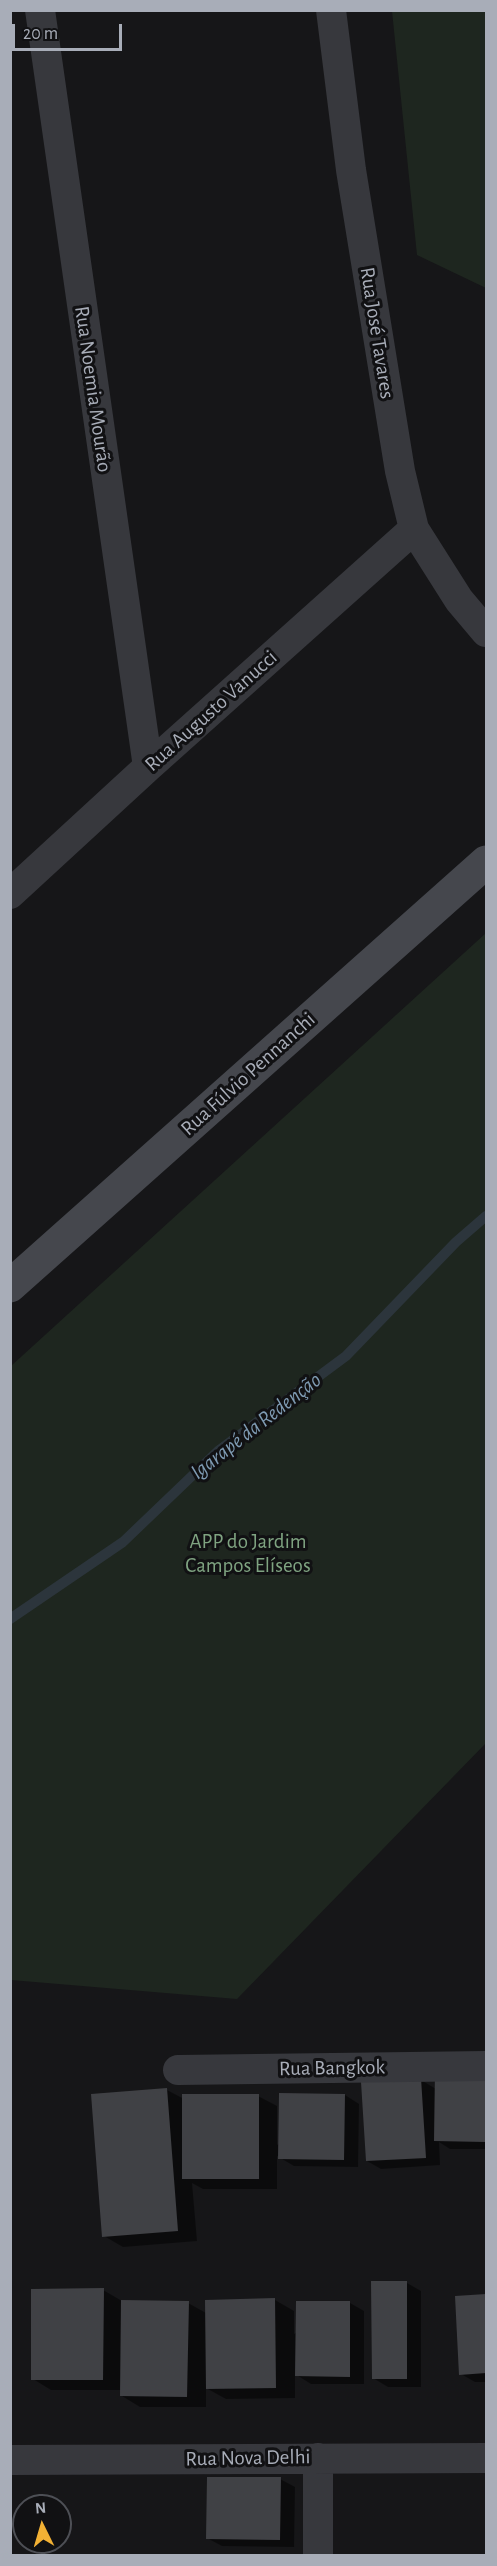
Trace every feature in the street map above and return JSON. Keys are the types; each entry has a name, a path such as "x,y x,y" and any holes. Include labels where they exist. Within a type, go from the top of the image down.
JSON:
{"street":[{"name":"Rua Noemia Mourão","path":"40,10 115,554 148,767"},
{"name":"Rua José Tavares","path":"331,10 353,181 400,471 414,529 459,600 486,632"},
{"name":"Rua Augusto Vanucci","path":"10,894 414,529"},
{"name":"Rua Fúlvio Pennanchi","path":"10,1286 486,862"},
{"name":"Rua Bangkok","path":"178,2070 486,2066"},
{"path":"318,2458 318,2556"},
{"name":"Rua Nova Delhi","path":"10,2460 486,2458"}],"green space":[{"path":"392,11 486,11 486,288 417,255"},
{"name":"APP do Jardim Campos Elíseos","path":"486,933 486,1743 237,1999 11,1980 11,1366"}],"building":[{"path":"435,2070 486,2070 486,2142 434,2141"},
{"path":"421,2078 426,2158 366,2161 361,2082"},
{"path":"167,2088 178,2231 102,2237 91,2094"},
{"path":"279,2093 345,2094 344,2160 278,2159"},
{"path":"182,2094 259,2094 259,2179 182,2179"},
{"path":"371,2281 407,2281 407,2379 372,2379"},
{"path":"104,2288 103,2380 31,2380 31,2289"},
{"path":"486,2294 486,2373 459,2375 455,2296"},
{"path":"275,2298 276,2388 206,2389 205,2300"},
{"path":"121,2300 189,2301 187,2397 120,2396"},
{"path":"296,2301 350,2301 350,2377 295,2376"},
{"path":"207,2477 281,2477 280,2540 206,2539"}],"waterway":[{"name":"Igarapé da Redenção","path":"10,1619 123,1542 218,1451 346,1356 456,1242 486,1216"}]}
